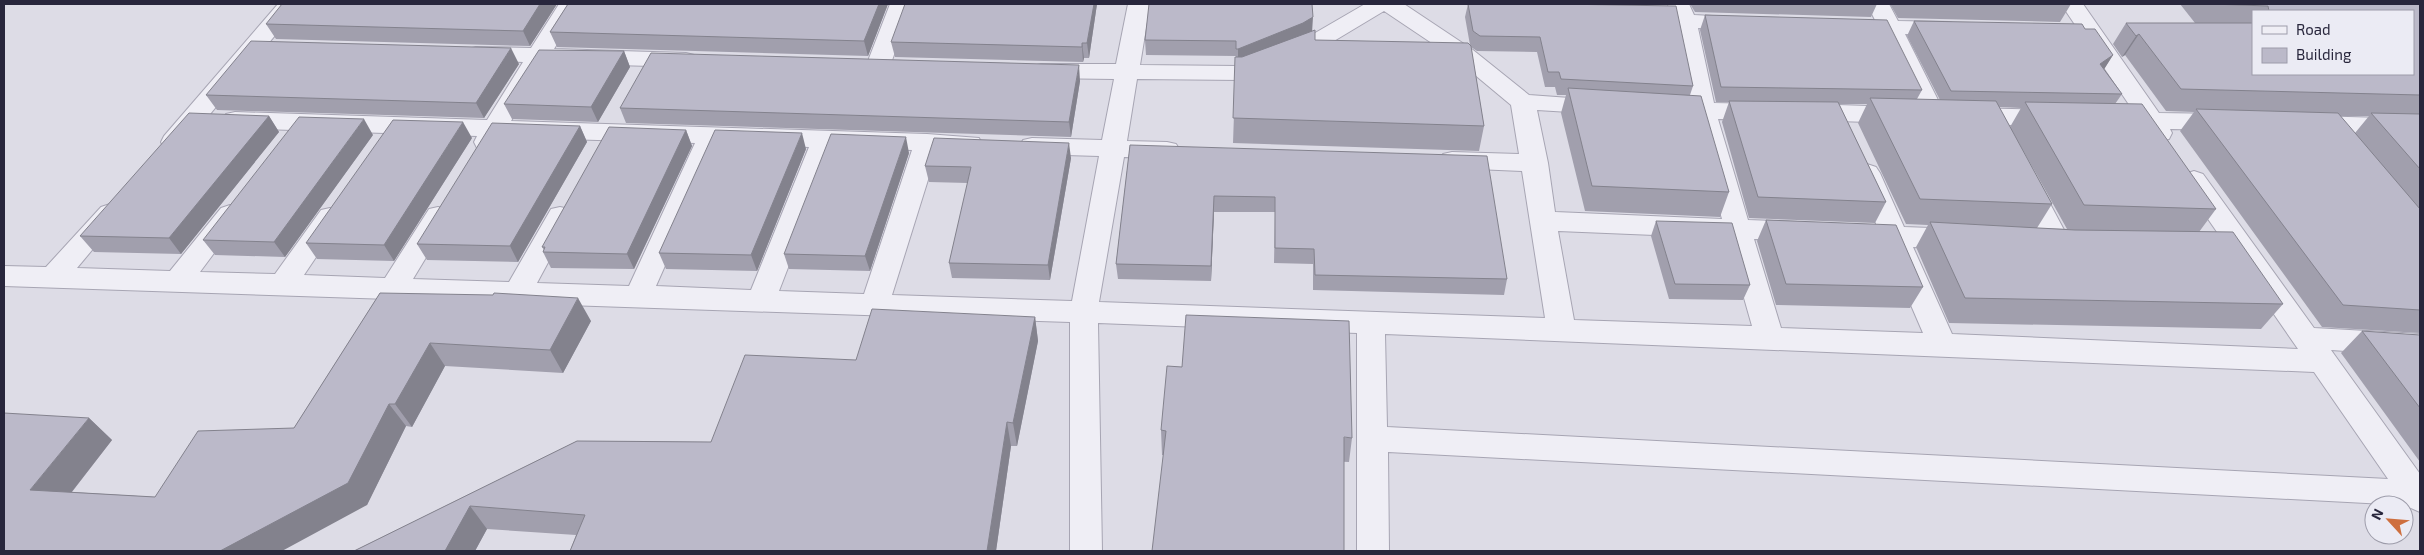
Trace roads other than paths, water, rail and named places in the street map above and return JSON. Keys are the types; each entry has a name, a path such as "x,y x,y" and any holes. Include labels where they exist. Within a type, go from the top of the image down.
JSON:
{"street":[{"path":"155,162 194,119 252,47 290,4"},
{"path":"473,162 570,4"},
{"path":"878,66 901,4"},
{"path":"1086,551 1084,310 1139,4"},
{"path":"1018,70 1127,73 1241,73 1311,44 1380,4"},
{"path":"1388,4 1465,55 1523,102 1704,112 1839,113 2250,123"},
{"path":"1878,4 1934,116"},
{"path":"2072,4 2151,121 2419,495"},
{"path":"1763,24 1677,12 1736,228 1769,337"},
{"path":"1832,26 1967,30"},
{"path":"2063,32 2120,34"},
{"path":"1311,44 1349,47"},
{"path":"252,47 282,48"},
{"path":"1427,52 1465,55"},
{"path":"450,53 708,61"},
{"path":"635,83 648,59"},
{"path":"1523,102 1535,163 1561,329"},
{"path":"594,157 622,108"},
{"path":"1839,113 1896,236 1942,344"},
{"path":"1990,117 2009,151 2068,243 2030,242"},
{"path":"194,119 1192,151"},
{"path":"284,145 302,122"},
{"path":"2289,124 2420,127"},
{"path":"378,149 395,125"},
{"path":"2328,125 2346,147"},
{"path":"638,296 711,135"},
{"path":"761,300 825,139"},
{"path":"876,304 926,142"},
{"path":"1427,159 1535,163"},
{"path":"392,289 451,196"},
{"path":"282,285 344,197"},
{"path":"52,278 123,198"},
{"path":"177,282 242,198"},
{"path":"517,292 570,200"},
{"path":"1544,221 1982,240"},
{"path":"2212,246 2241,247"},
{"path":"4,276 1084,310 2322,361"},
{"path":"1371,321 1373,551"},
{"path":"2306,338 2420,345"},
{"path":"1372,439 2419,495"}]}
